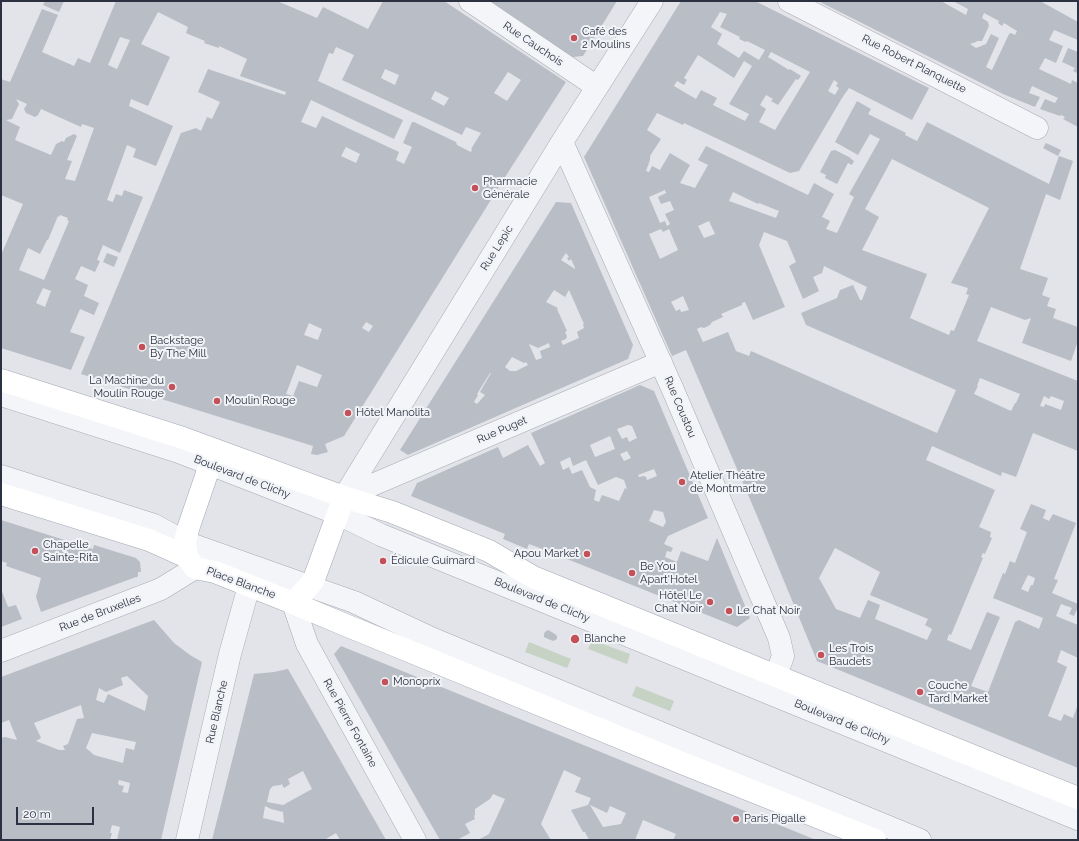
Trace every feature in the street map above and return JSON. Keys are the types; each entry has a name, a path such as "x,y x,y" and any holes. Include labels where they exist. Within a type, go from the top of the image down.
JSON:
{"main road":[{"name":"Boulevard de Clichy","path":"1,380 184,438 213,457 341,505 392,512 489,551 533,576 1078,798"},
{"path":"1,494 128,535 150,540 189,555 188,529 213,457"},
{"path":"341,505 314,579 293,603 682,763 875,840"},
{"name":"Place Blanche","path":"189,555 216,572 293,603"}],"street":[{"name":"Rue Cauchois","path":"470,1 597,88"},
{"name":"Rue Lepic","path":"341,505 562,142 652,1"},
{"name":"Rue Robert Planquette","path":"790,1 1037,128"},
{"name":"Rue Coustou","path":"562,142 661,362 779,638 783,656 776,676"},
{"name":"Rue Puget","path":"341,505 661,362"},
{"name":"Boulevard de Clichy","path":"1,395 164,447 213,457"},
{"path":"1,476 154,525 189,555 309,586 354,602 433,639 920,840"},
{"name":"Boulevard de Clichy","path":"341,505 381,535 1078,819"},
{"name":"Rue de Bruxelles","path":"1,651 161,589 189,555"},
{"name":"Rue Blanche","path":"187,840 230,654 249,586"},
{"name":"Rue Pierre Fontaine","path":"293,603 306,644 414,840"}],"green space":[{"path":"592,640 630,654 627,664 588,649"},
{"path":"529,642 571,659 567,668 525,652"},
{"path":"636,686 674,701 670,711 632,696"}],"building":[{"path":"45,1 64,1 59,12 43,5"},
{"path":"116,1 277,1 317,18 323,7 368,29 383,1 444,1 566,82 344,436 325,444 328,452 317,455 311,454 313,446 81,374 181,133 196,128 201,131 207,117 212,119 220,102 198,92 208,69 285,95 286,92 240,76 247,59 219,46 219,48 204,43 205,41 186,33 188,27 158,12 141,44 170,57 148,106 131,99 129,106 173,126 156,166 133,157 136,149 127,145 107,200 113,202 116,194 122,196 124,190 143,197 120,253 103,245 97,260 100,261 95,272 81,266 75,279 88,285 84,296 99,303 94,315 80,309 70,332 85,337 71,370 1,348 1,255 23,204 1,195 1,79 10,82 42,9 58,15 42,52 74,66 78,58 90,63","holes":["120,37 130,40 117,69 108,65","336,47 354,55 342,80 462,135 466,127 481,133 471,149 471,152 457,145 456,142 412,122 403,143 412,147 404,164 396,160 399,152 322,116 316,128 301,122 311,100 394,139 403,120 318,81 329,53 333,54","385,69 399,75 395,85 381,78","508,72 521,80 507,101 494,93","435,91 449,98 444,106 431,99","16,99 27,104 24,109 26,113 35,117 41,109 81,127 82,124 94,128 75,181 65,179 72,161 67,160 77,136 74,134 66,138 64,142 62,141 56,144 51,155 15,140 20,127 6,120 12,119 19,104","346,147 360,154 356,163 341,156","60,215 68,218 67,220 69,221 44,280 19,270 28,248 40,254 48,240 58,216 59,217","43,288 51,291 45,307 36,303","366,322 373,326 369,332 362,328","309,323 322,329 318,340 304,335","297,365 322,375 317,387 299,381 293,396 286,394"]},
{"path":"490,1 617,1 583,56 573,57"},
{"path":"681,1 755,1 929,88 912,120 849,88 799,171 790,173 684,123 683,125 657,113 647,130 661,139 650,156 646,171 649,172 652,166 660,170 670,153 690,165 680,183 695,188 708,165 698,160 706,146 808,195 814,183 834,194 822,217 830,221 826,229 837,233 854,197 849,194 880,139 870,134 858,155 835,142 857,101 871,109 868,114 906,133 905,135 917,141 927,122 1049,184 1059,156 1073,161 1060,200 1046,194 1020,269 1048,278 1042,295 1050,298 1047,306 1056,309 1053,318 1078,327 1078,341 1071,361 1022,343 1031,318 1025,320 991,307 977,341 1078,381 1078,451 1033,433 1016,477 1002,472 1001,476 932,446 926,460 995,490 979,527 991,532 990,537 992,538 985,554 983,553 981,557 983,558 951,635 949,634 947,640 971,650 987,612 1000,617 971,686 988,692 1015,622 1019,620 1039,629 1043,618 993,598 1003,573 1005,574 1010,561 1015,563 1027,532 1020,529 1031,504 1046,510 1043,518 1049,521 1053,514 1076,523 1054,579 1058,580 1052,593 1078,604 1074,616 1069,614 1072,608 1061,604 1056,616 1078,625 1078,658 1061,650 1057,662 1067,667 1048,716 1061,721 1064,714 1073,718 1078,704 1078,768 817,661 686,350 672,356 584,157","holes":["720,12 727,14 720,27 740,37 739,39 746,42 747,41 765,50 759,60 744,51 739,58 717,44 722,34 711,27","771,52 810,72 775,130 759,122 766,109 760,105 766,95 773,99 771,101 778,105 796,79 798,80 801,76 790,69 789,70 768,57","698,55 734,78 744,61 752,66 729,104 749,114 745,121 713,105 717,98 701,90 696,99 674,86 677,81 684,85 687,80 684,78","834,80 838,83 836,86 839,88 835,95 828,91","892,159 989,208 951,283 968,288 966,294 969,295 954,331 951,330 949,335 910,318 927,274 862,250 879,217 865,209","665,190 666,193 658,197 661,204 670,201 674,210 665,214 670,224 667,226 665,221 660,223 649,197","733,192 758,204 759,203 779,211 776,218 729,201","709,221 715,234 704,238 698,226","661,229 663,232 669,229 678,250 660,259 649,234","764,232 787,241 796,262 789,266 803,299 819,291 813,277 822,273 824,266 867,287 862,300 860,300 853,285 840,290 837,298 801,313 806,325 956,390 937,433 751,351 749,356 736,351 728,332 703,342 697,329 710,325 712,322 723,317 721,314 742,305 742,303 745,302 753,320 785,307 759,245","683,296 689,310 681,312 680,309 676,311 671,302","980,378 1020,394 1011,411 974,394","1044,396 1049,399 1051,396 1064,401 1061,410 1045,404 1044,407 1040,406","835,548 880,572 870,595 928,619 925,625 932,629 927,640 875,619 880,605 868,600 860,618 836,609 819,578","1028,575 1035,578 1033,585 1031,585 1028,592 1021,589","851,640 860,644 857,650 848,647"]},
{"path":"818,1 941,1 966,15 968,9 953,1 1040,1 1078,22 1078,40 1054,30 1049,40 1063,46 1056,63 1045,58 1039,69 1071,84 1072,80 1078,83 1078,127 1063,119 1065,117 1061,115 1060,116 1040,109 1045,99 1055,103 1058,98 1032,86 1029,93 1040,97 1035,107 1003,94","holes":["984,13 999,21 998,23 1002,26 1004,23 1017,31 1015,35 1011,33 1009,34 992,70 986,67 999,38 991,34 986,44 976,48 970,44 977,41 982,41 989,26 988,22 982,18"]},
{"path":"1068,48 1078,52 1077,73 1073,71 1075,68 1062,62"},
{"path":"1046,143 1061,150 1058,156 1043,148"},
{"path":"835,150 854,161 852,165 848,163 837,184 825,178 826,175 820,172 831,151"},
{"path":"556,202 571,203 633,345 628,359 408,455 400,450","holes":["566,253 569,257 567,258 569,261 571,259 575,269 561,260","554,290 565,297 569,290 584,324 584,328 577,332 579,338 563,345 561,341 566,339 567,336 565,332 567,331 557,309 558,308 546,302","549,343 550,347 540,351 542,358 536,360 529,344 538,348","512,357 524,363 526,362 528,365 516,371 510,371 505,367","491,373 480,392 485,395 477,404 474,402 478,395 477,394"]},
{"path":"107,253 118,257 114,267 103,262"},
{"path":"640,385 654,391 708,518 668,536 664,544 673,548 671,552 667,551 665,557 677,562 681,551 708,561 717,538 750,618 737,627 529,544 527,549 503,539 505,534 411,496 417,483 498,447 503,458 528,445 540,466 545,463 531,433","holes":["628,425 632,426 637,438 629,442 627,437 622,439 617,429","610,436 615,449 595,457 590,445","627,451 631,458 624,461 620,454","570,457 573,466 586,460 598,485 616,477 624,480 627,489 625,488 619,501 602,495 599,502 594,500 596,490 590,487 582,470 572,474 569,467 563,470 560,462","654,469 657,476 647,480 646,477 639,477 638,475","654,510 663,512 666,522 663,527 649,521"]},
{"path":"1,520 93,549 94,545 136,558 140,562 141,572 138,572 138,576 136,578 41,612 36,597 41,578 6,566 7,563 1,561"},
{"path":"1,589 8,607 16,605 22,619 1,627"},
{"path":"154,620 174,643 202,662 161,840 117,840 120,827 112,825 110,840 1,840 1,738 5,737 17,740 9,720 1,723 1,677","holes":["127,676 148,696 145,711 108,694 104,703 96,700 99,688 106,692 123,685 121,678","81,705 84,718 77,719 68,744 63,746 65,750 59,750 36,741 41,738 34,723","92,733 136,742 134,750 126,748 123,763 94,755 86,748","119,780 130,783 128,793 122,792 124,786 119,785"]},
{"path":"548,630 557,636 557,639 553,641 544,637 545,632"},
{"path":"341,646 816,840 673,840 676,834 643,820 635,840 589,840 571,810 588,805 591,798 575,792 581,778 564,770 541,824 551,840 478,840 489,834 505,799 493,794 490,799 475,809 475,819 465,824 470,833 457,840 440,840 334,654","holes":["590,805 607,813 610,806 626,813 621,824 603,827"]},
{"path":"288,669 386,840 340,840 336,833 325,840 212,840 254,674","holes":["303,771 312,789 283,805 267,802 270,789 273,786 281,785 281,783 284,788 290,784 288,779","265,806 283,812 284,823 263,818"]}],"place":[{"name":"Café des 2 Moulins","path":"574,38"},
{"name":"Pharmacie Générale","path":"475,188"},
{"name":"Backstage By The Mill","path":"142,347"},
{"name":"La Machine du Moulin Rouge","path":"172,387"},
{"name":"Moulin Rouge","path":"217,401"},
{"name":"Hôtel Manolita","path":"348,413"},
{"name":"Atelier Théâtre de Montmartre","path":"682,482"},
{"name":"Chapelle Sainte-Rita","path":"35,551"},
{"name":"Apou Market","path":"587,554"},
{"name":"Édicule Guimard","path":"383,561"},
{"name":"Be You Apart'Hotel","path":"632,573"},
{"name":"Hôtel Le Chat Noir","path":"710,602"},
{"name":"Le Chat Noir","path":"729,611"},
{"name":"Blanche","path":"575,639"},
{"name":"Les Trois Baudets","path":"821,655"},
{"name":"Monoprix","path":"385,682"},
{"name":"Couche Tard Market","path":"920,692"},
{"name":"Paris Pigalle","path":"736,819"}]}
